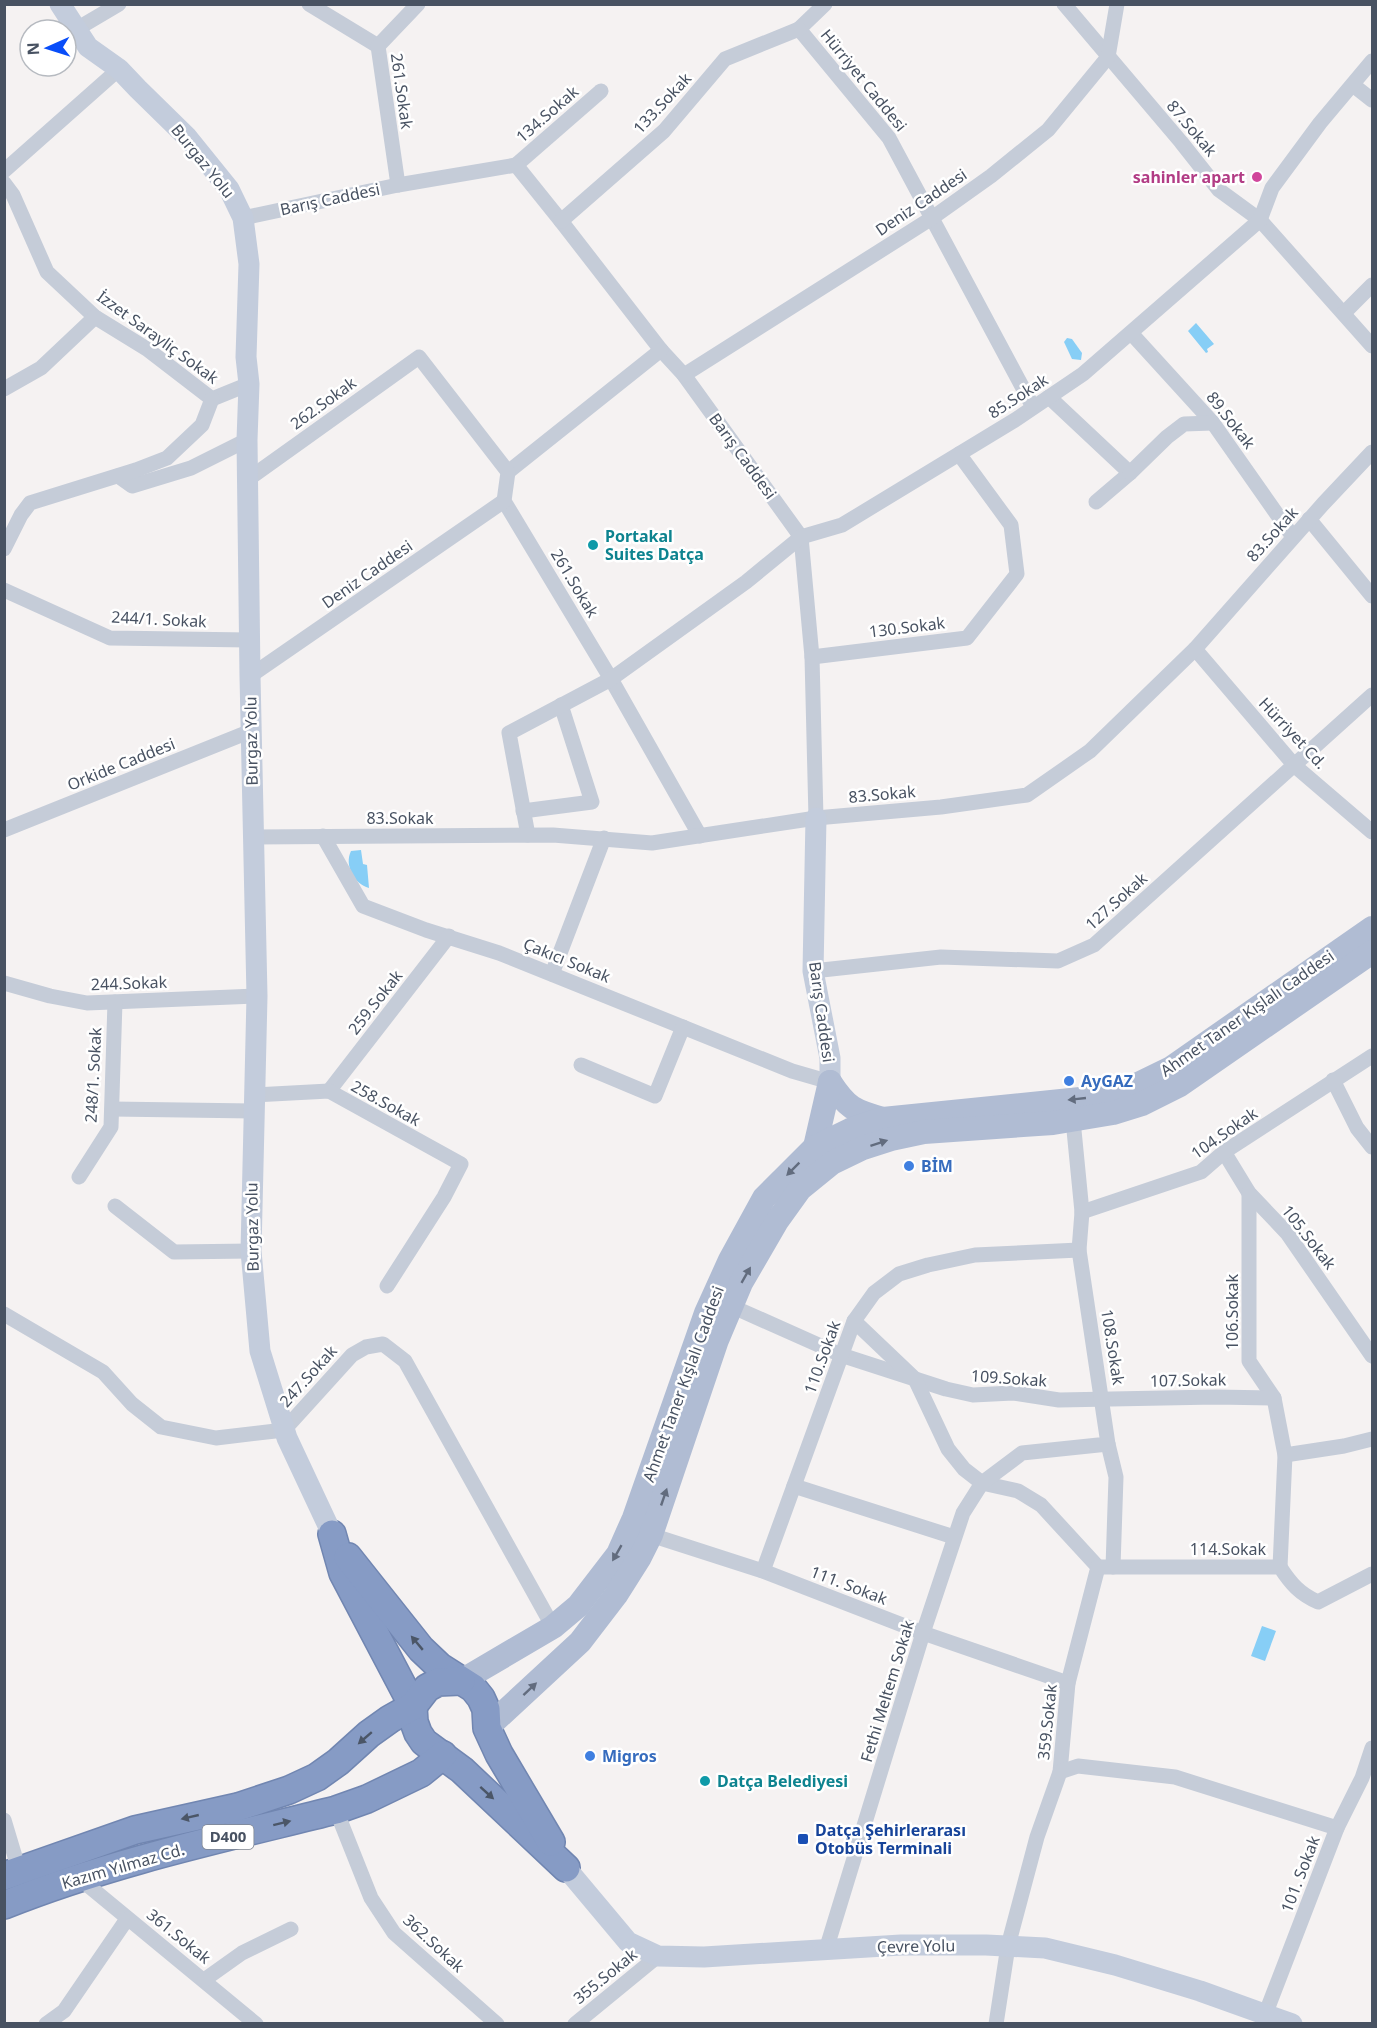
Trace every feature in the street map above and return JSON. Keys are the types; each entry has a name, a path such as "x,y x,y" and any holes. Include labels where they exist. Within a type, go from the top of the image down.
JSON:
{"highway":[{"path":"332,1534 421,1649 440,1667 474,1688 486,1709 487,1728 499,1754 566,1868"},
{"path":"332,1534 344,1573 413,1706 417,1733 424,1743 443,1755 494,1798 566,1868"},
{"name":"D400","path":"413,1706 427,1688 438,1682 461,1681"},
{"name":"Kazım Yılmaz Cd.","path":"12,1873 135,1830 238,1807 289,1790 317,1777 376,1729 413,1706"},
{"name":"D400","path":"443,1755 468,1749 477,1742 487,1728"},
{"name":"Kazım Yılmaz Cd.","path":"4,1905 140,1859 336,1810 367,1799 420,1773 443,1755"}],"main road":[{"name":"Ahmet Taner Kışlalı Caddesi","path":"461,1681 553,1627 578,1606 618,1554 634,1518 706,1313 730,1260 764,1198 815,1146 850,1130 883,1119 1090,1098 1113,1094 1132,1087 1171,1068 1372,928"},
{"name":"Ahmet Taner Kışlalı Caddesi","path":"487,1728 580,1642 616,1595 640,1557 651,1535 717,1340 741,1283 800,1189 832,1163 863,1148 891,1139 924,1132 1053,1123 1113,1113 1142,1104 1163,1094 1245,1040 1372,952"},
{"path":"830,1082 842,1099 858,1112 883,1119"},
{"path":"815,1146 830,1082"}],"street":[{"name":"Burgaz Yolu","path":"60,4 68,18"},
{"path":"78,28 119,4"},
{"name":"261.Sokak","path":"309,4 378,46 398,185"},
{"path":"378,46 418,4"},
{"name":"Hürriyet Caddesi","path":"825,4 799,28 889,138 1033,407"},
{"name":"87.Sokak","path":"1064,4 1220,190 1260,220 1372,346"},
{"name":"Deniz Caddesi","path":"684,375 932,218 991,176 1048,130 1108,57 1117,4"},
{"name":"133.Sokak","path":"561,221 664,131 725,59 799,28"},
{"name":"Burgaz Yolu","path":"78,34 88,47 119,69 187,137 230,189 243,218 249,264 246,357 249,384 247,480 257,996 250,1251 260,1351 284,1430 332,1534"},
{"name":"85.Sokak","path":"523,811 509,733 611,679 746,582 801,537 842,525 959,454 1083,374 1260,220 1272,188 1320,123 1372,61"},
{"path":"4,171 119,69"},
{"path":"1353,85 1372,100"},
{"name":"134.Sokak","path":"516,165 601,91"},
{"name":"Barış Caddesi","path":"243,218 398,185 516,165 661,350 684,375 801,537 812,657 816,818 813,971 830,1058 830,1082"},
{"name":"İzzet Sarayliç Sokak","path":"4,183 13,195 47,272 95,317 147,349 212,399 249,384"},
{"path":"1344,314 1372,285"},
{"path":"4,389 41,368 95,317"},
{"name":"89.Sokak","path":"1131,333 1213,423 1293,537"},
{"path":"504,501 508,472 661,350"},
{"name":"262.Sokak","path":"247,480 419,357 508,472"},
{"path":"1049,397 1130,473"},
{"path":"4,549 21,515 30,503 118,476 167,458 202,424 212,399"},
{"path":"1095,502 1184,424 1213,423"},
{"path":"118,476 132,486 191,468 247,440"},
{"name":"83.Sokak","path":"254,837 528,835 604,838 652,843 816,818 941,807 1027,795 1090,750 1195,649 1309,519 1372,452"},
{"name":"130.Sokak","path":"812,657 967,638 1017,574 1011,525 959,454"},
{"name":"261.Sokak","path":"504,501 611,679 700,836"},
{"name":"Deniz Caddesi","path":"250,676 504,501"},
{"path":"1309,519 1372,596"},
{"name":"244/1. Sokak","path":"4,590 110,638 249,640"},
{"name":"Hürriyet Cd.","path":"1195,649 1295,766 1372,832"},
{"name":"127.Sokak","path":"813,971 941,957 1058,961 1094,945 1372,695"},
{"path":"528,835 523,811 592,802 561,705"},
{"name":"Orkide Caddesi","path":"4,830 251,731"},
{"name":"Çakıcı Sokak","path":"323,836 363,906 426,930 499,952 792,1071 830,1082"},
{"path":"552,974 604,838"},
{"name":"259.Sokak","path":"328,1091 449,936"},
{"name":"244.Sokak","path":"4,983 50,996 87,1003 257,996"},
{"name":"248/1. Sokak","path":"80,1177 111,1127 115,1002"},
{"path":"581,1065 655,1096 683,1027"},
{"name":"104.Sokak","path":"1082,1212 1201,1172 1224,1152 1372,1056"},
{"path":"1333,1080 1357,1128 1372,1147"},
{"name":"258.Sokak","path":"112,1109 253,1103 328,1091 461,1164 444,1197 387,1286"},
{"name":"108.Sokak","path":"1073,1120 1082,1212 1079,1250 1108,1444 1116,1477 1106,1567"},
{"name":"105.Sokak","path":"1224,1152 1249,1193 1287,1233 1368,1350"},
{"name":"106.Sokak","path":"1249,1193 1249,1360 1274,1398 1286,1455 1280,1567"},
{"path":"115,1206 174,1252 250,1251"},
{"name":"110.Sokak","path":"763,1571 854,1321 874,1293 899,1274 975,1255 1079,1250"},
{"name":"109.Sokak","path":"731,1306 841,1355 973,1395 1013,1393 1059,1400 1103,1399"},
{"name":"247.Sokak","path":"4,1314 103,1372 132,1404 161,1427 216,1438 284,1430 351,1355 366,1347 383,1344 405,1361 553,1627"},
{"name":"109.Sokak","path":"854,1321 915,1379 948,1449 964,1469 982,1483"},
{"name":"107.Sokak","path":"1103,1399 1274,1398"},
{"path":"1286,1455 1372,1439"},
{"path":"982,1483 1022,1453 1108,1444"},
{"path":"982,1483 1018,1491 1041,1505 1106,1567"},
{"name":"Fethi Meltem Sokak","path":"826,1950 954,1537 963,1514 982,1483"},
{"path":"794,1486 954,1537"},
{"name":"111. Sokak","path":"651,1535 763,1571 923,1633 1068,1683"},
{"name":"114.Sokak","path":"1106,1567 1280,1567 1292,1585 1305,1596 1318,1602 1372,1574"},
{"name":"359.Sokak","path":"996,2024 1008,1946 1037,1837 1060,1772 1068,1683 1106,1567"},
{"name":"101. Sokak","path":"1265,2015 1337,1828 1362,1778 1372,1748"},
{"path":"1060,1772 1078,1766 1175,1777 1337,1828"},
{"name":"362.Sokak","path":"336,1810 371,1898 394,1934 497,2024"},
{"path":"4,1820 12,1873"},
{"name":"Çevre Yolu","path":"566,1868 628,1942 658,1956 704,1957 901,1946 1045,1948 1115,1965 1200,1991 1292,2024"},
{"name":"361.Sokak","path":"79,1878 256,2024"},
{"path":"46,2024 64,2011 128,1919"},
{"path":"204,1980 242,1953 291,1929"},
{"name":"355.Sokak","path":"575,2024 658,1956"}],"water":[{"path":"1196,323 1214,344 1207,349 1206,353 1188,331"},
{"path":"1067,338 1072,339 1082,353 1081,360 1072,359 1064,342"},
{"path":"361,850 363,864 367,865 369,888 355,878 350,868 351,851"},
{"path":"1262,1626 1276,1631 1265,1661 1251,1656"}],"place":[{"name":"sahinler apart","path":"1257,177"},
{"name":"Portakal Suites Datça","path":"593,545"},
{"name":"AyGAZ","path":"1069,1081"},
{"name":"BİM","path":"909,1166"},
{"name":"Migros","path":"590,1756"},
{"name":"Datça Belediyesi","path":"705,1781"},
{"name":"Datça Şehirlerarası Otobüs Terminali","path":"803,1839"}]}
